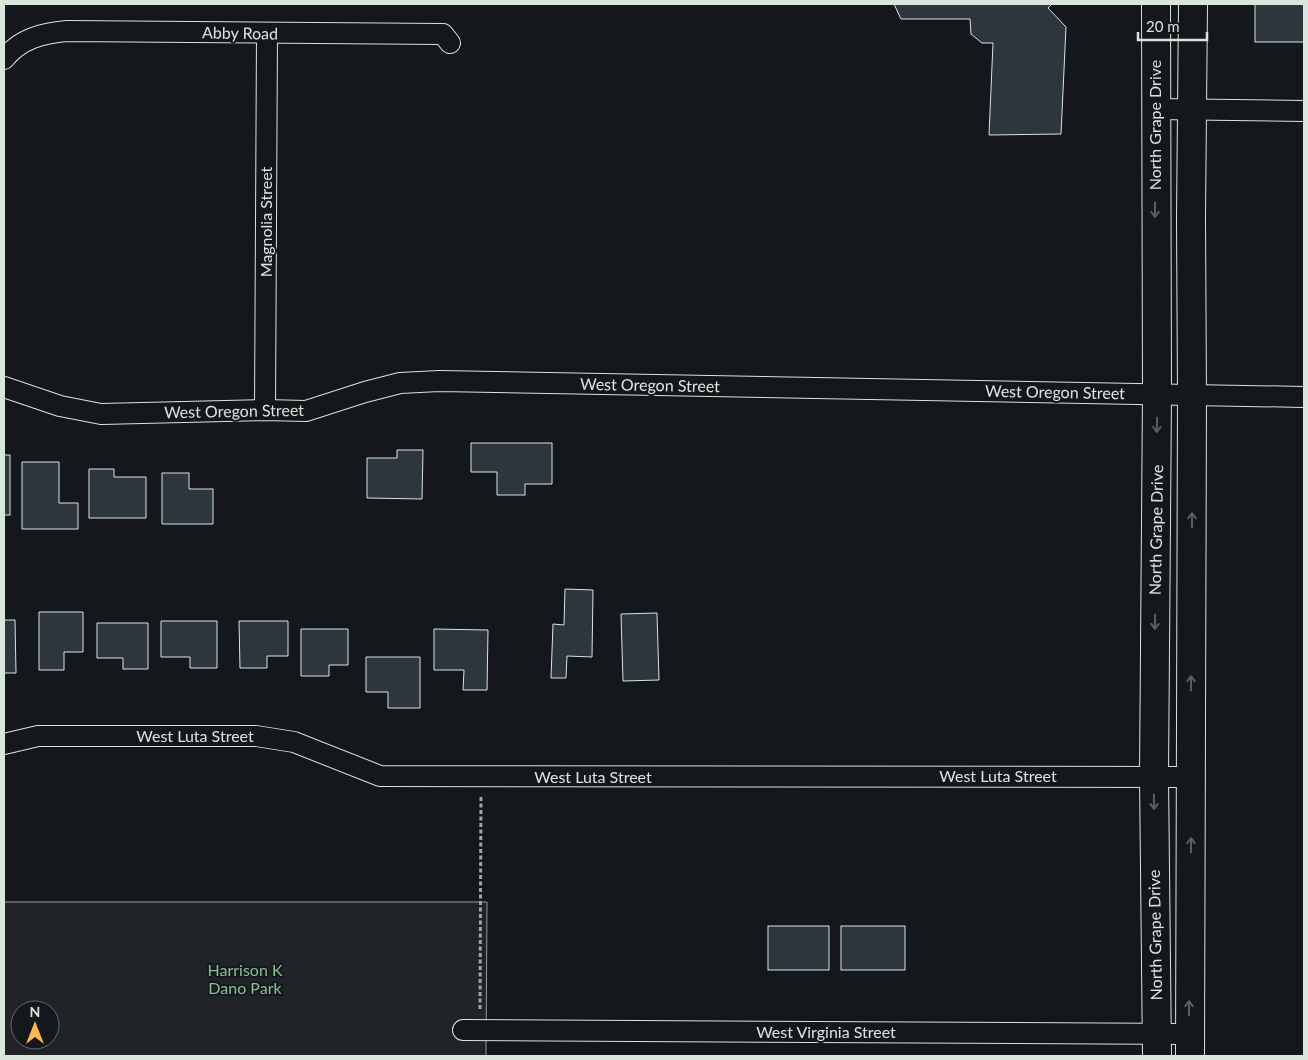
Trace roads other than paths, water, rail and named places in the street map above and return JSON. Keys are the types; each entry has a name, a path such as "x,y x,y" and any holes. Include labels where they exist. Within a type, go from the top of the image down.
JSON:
{"main road":[{"name":"North Grape Drive","path":"1156,4 1157,394 1154,776 1157,1044"},
{"path":"1189,1045 1193,4"}],"street":[{"name":"Abby Road","path":"4,59 8,53 26,40 46,32 67,31 442,34 450,43"},
{"name":"Magnolia Street","path":"265,410 267,33"},
{"path":"1155,110 1304,111"},
{"name":"West Oregon Street","path":"4,387 60,406 101,414 265,410 306,411 400,383 439,381 1304,397"},
{"name":"West Luta Street","path":"4,744 38,736 256,736 294,742 380,776 1191,777"},
{"name":"West Virginia Street","path":"472,1030 1189,1045"}],"park label":[{"name":"Harrison K Dano Park","path":"245,979"}]}
